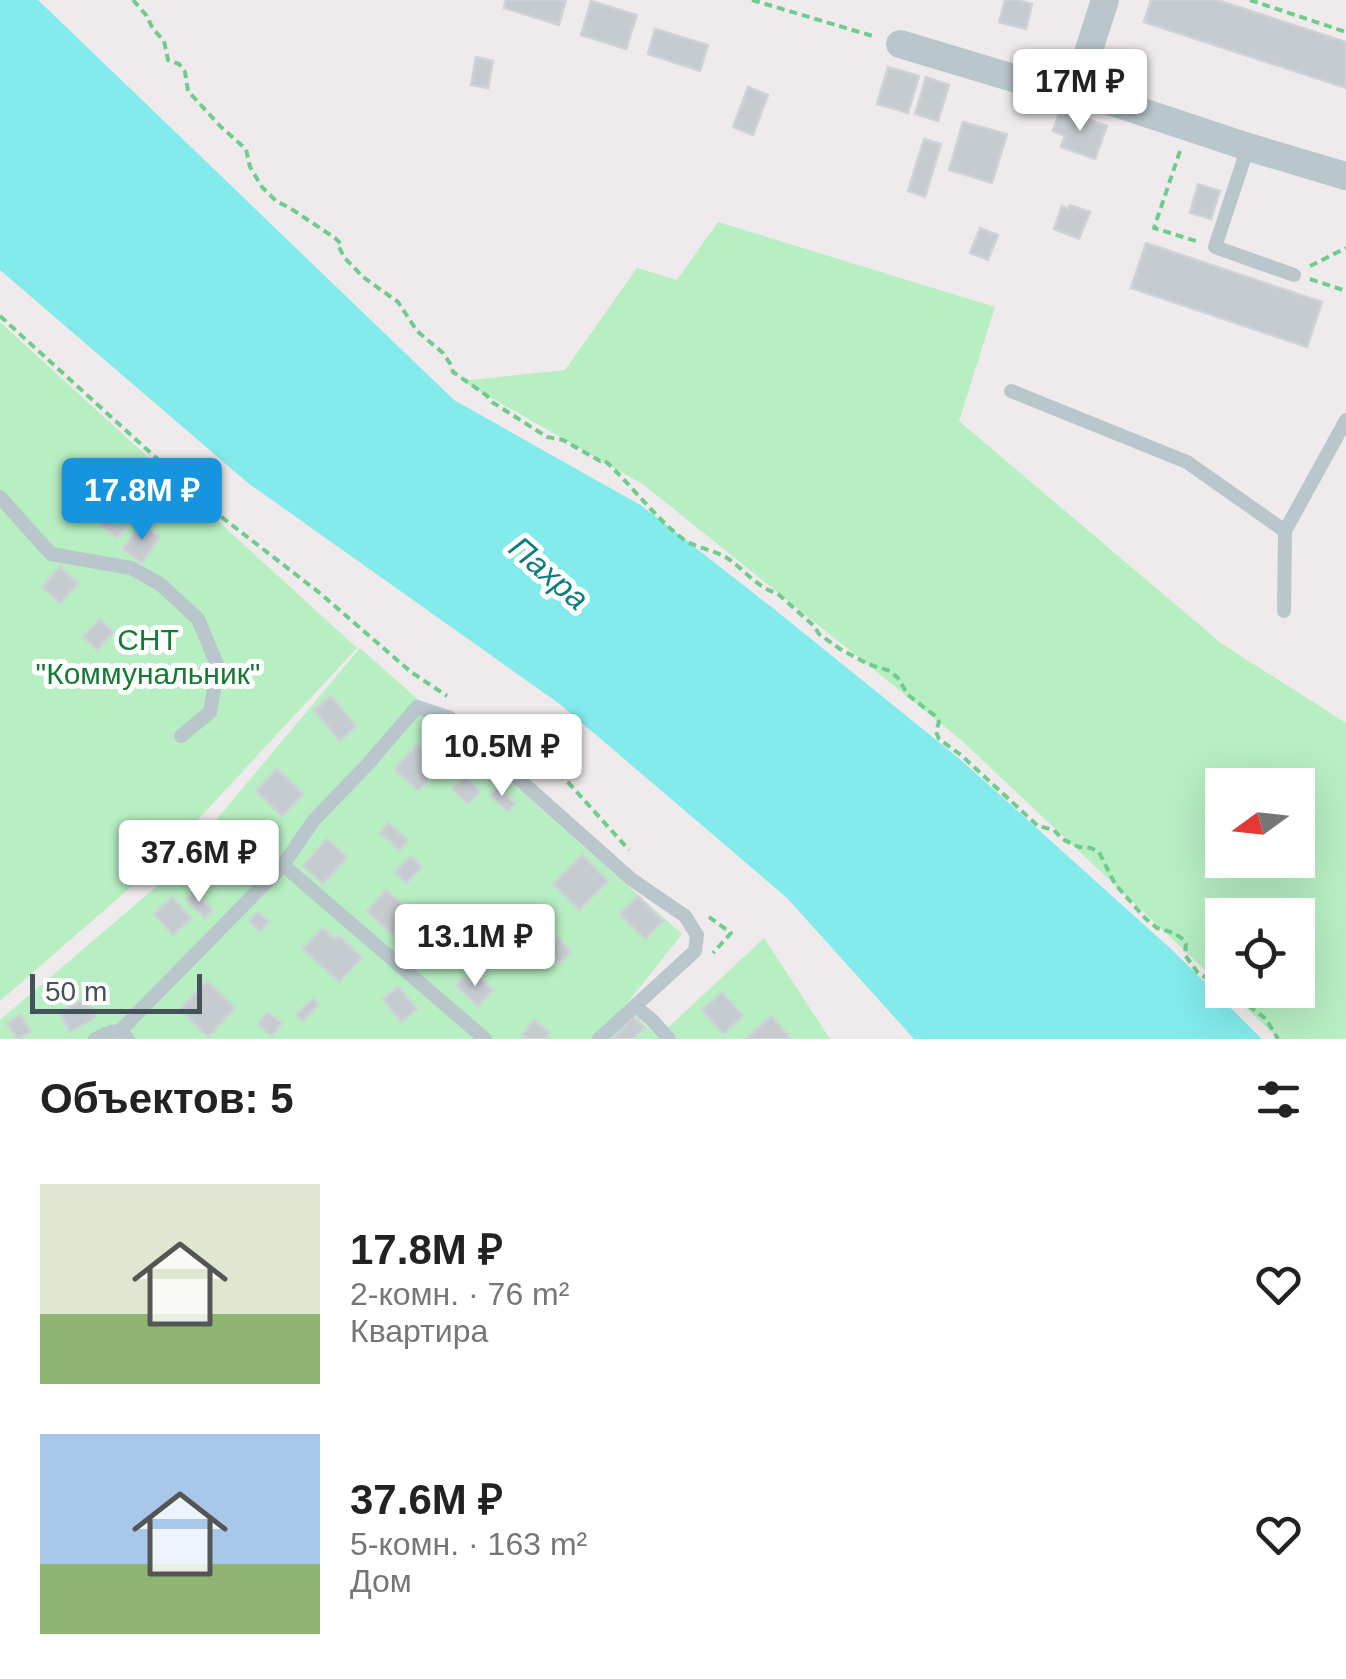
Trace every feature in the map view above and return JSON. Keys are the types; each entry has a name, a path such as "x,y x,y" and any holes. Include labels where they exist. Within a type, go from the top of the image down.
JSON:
{"street":[{"path":"1076,90 1105,0"},
{"path":"900,44 1043,87 1076,90 1346,176"}],"lane":[{"path":"1248,147 1214,247 1294,274"},
{"path":"1012,391 1186,462 1285,531"},
{"path":"1284,610 1285,531 1346,420"},
{"path":"0,497 51,554 131,568 160,584 198,619 218,667 210,712 181,736"},
{"path":"96,1039 110,1032 124,1035 282,865 314,820 416,707 450,718 631,879 685,916 696,936 695,951 599,1039"},
{"path":"282,865 485,1039"},
{"path":"642,1012 669,1039"}],"path":[{"path":"133,0 164,41 168,60 186,72 188,91 246,149 250,167 262,187 276,201 335,238 344,257 362,277 398,302 417,331 442,353 453,372 547,437 563,440 604,460 660,520 688,542 728,558 752,581 780,596 840,649 890,671 908,695 934,715 940,738 1038,826 1054,830 1080,848 1100,852 1115,884 1157,928 1184,940 1185,955 1205,977"},
{"path":"752,0 900,44"},
{"path":"1250,0 1346,32"},
{"path":"1188,127 1154,228 1214,247"},
{"path":"1294,274 1346,248"},
{"path":"1294,274 1346,291"},
{"path":"0,316 219,515 321,594 411,672 445,695"},
{"path":"477,716 557,770 633,854"},
{"path":"703,912 731,934 705,962"},
{"path":"1251,1008 1266,1019 1278,1039"}],"green space":[{"path":"718,222 995,307 959,421 1222,644 1346,723 1346,1039 1279,1039 1246,1008 1315,1008 1315,898 1205,898 1205,970 960,739 644,485 462,381 565,370 637,268 677,280"},
{"name":"СНТ \"Коммунальник\"","path":"0,322 357,648 154,867 0,1001"},
{"path":"360,648 682,934 625,1006 658,1037 764,938 830,1039 0,1039 0,1020 170,875"}],"water":[{"name":"Пахра","path":"0,0 38,0 454,400 642,506 774,609 961,760 1171,949 1205,983 1205,1008 1231,1008 1262,1039 914,1039 787,898 561,705 248,483 0,270"}],"building":[{"path":"506,0 566,0 559,25 504,8"},
{"path":"1005,0 1032,4 1026,29 999,22"},
{"path":"1151,0 1217,0 1346,42 1346,88 1144,22"},
{"path":"591,1 637,15 626,49 581,35"},
{"path":"655,29 708,45 700,71 648,54"},
{"path":"476,57 493,61 488,88 471,85"},
{"path":"888,67 919,76 908,113 877,104"},
{"path":"926,77 949,85 938,121 915,114"},
{"path":"748,87 768,95 753,135 733,127"},
{"path":"1060,110 1107,126 1095,159 1061,147 1065,136 1053,131"},
{"path":"963,122 1007,134 992,183 949,170"},
{"path":"924,139 941,144 925,197 908,191"},
{"path":"1198,184 1220,191 1211,219 1190,213"},
{"path":"1070,205 1090,212 1079,239 1054,229 1062,206 1068,209"},
{"path":"980,228 998,235 988,260 970,253"},
{"path":"1146,243 1322,302 1307,347 1131,288"},
{"path":"116,505 133,519 117,538 100,524"},
{"path":"141,523 160,537 142,563 123,549"},
{"path":"60,567 78,584 60,603 42,587"},
{"path":"100,619 113,632 97,650 83,637"},
{"path":"331,696 356,726 340,741 314,710"},
{"path":"417,744 441,766 418,791 395,769"},
{"path":"277,769 303,794 282,816 256,791"},
{"path":"465,776 480,791 468,804 452,789"},
{"path":"497,787 515,803 508,811 490,796"},
{"path":"388,823 408,840 400,850 380,833"},
{"path":"327,839 347,857 323,884 303,866"},
{"path":"582,855 608,881 579,910 553,884"},
{"path":"411,856 422,867 406,883 395,872"},
{"path":"386,890 412,913 393,935 367,911"},
{"path":"194,891 213,910 205,918 186,900"},
{"path":"638,896 663,921 645,939 620,914"},
{"path":"172,897 191,918 173,935 154,914"},
{"path":"257,912 269,921 261,931 249,922"},
{"path":"323,928 335,939 339,936 362,957 339,982 303,949"},
{"path":"558,937 571,952 559,963 545,948"},
{"path":"477,975 493,990 478,1006 456,985 464,977 470,982"},
{"path":"207,981 235,1008 208,1037 180,1009"},
{"path":"398,987 417,1009 401,1022 383,999"},
{"path":"722,992 743,1016 723,1034 702,1010"},
{"path":"85,998 96,1017 70,1032 60,1013"},
{"path":"313,998 319,1005 303,1021 296,1015"},
{"path":"267,1012 282,1023 272,1036 258,1024"},
{"path":"20,1015 31,1031 18,1039 7,1024"},
{"path":"772,1016 791,1039 745,1039"},
{"path":"633,1017 644,1028 632,1039 613,1039"},
{"path":"534,1020 550,1033 545,1039 522,1035"}]}
